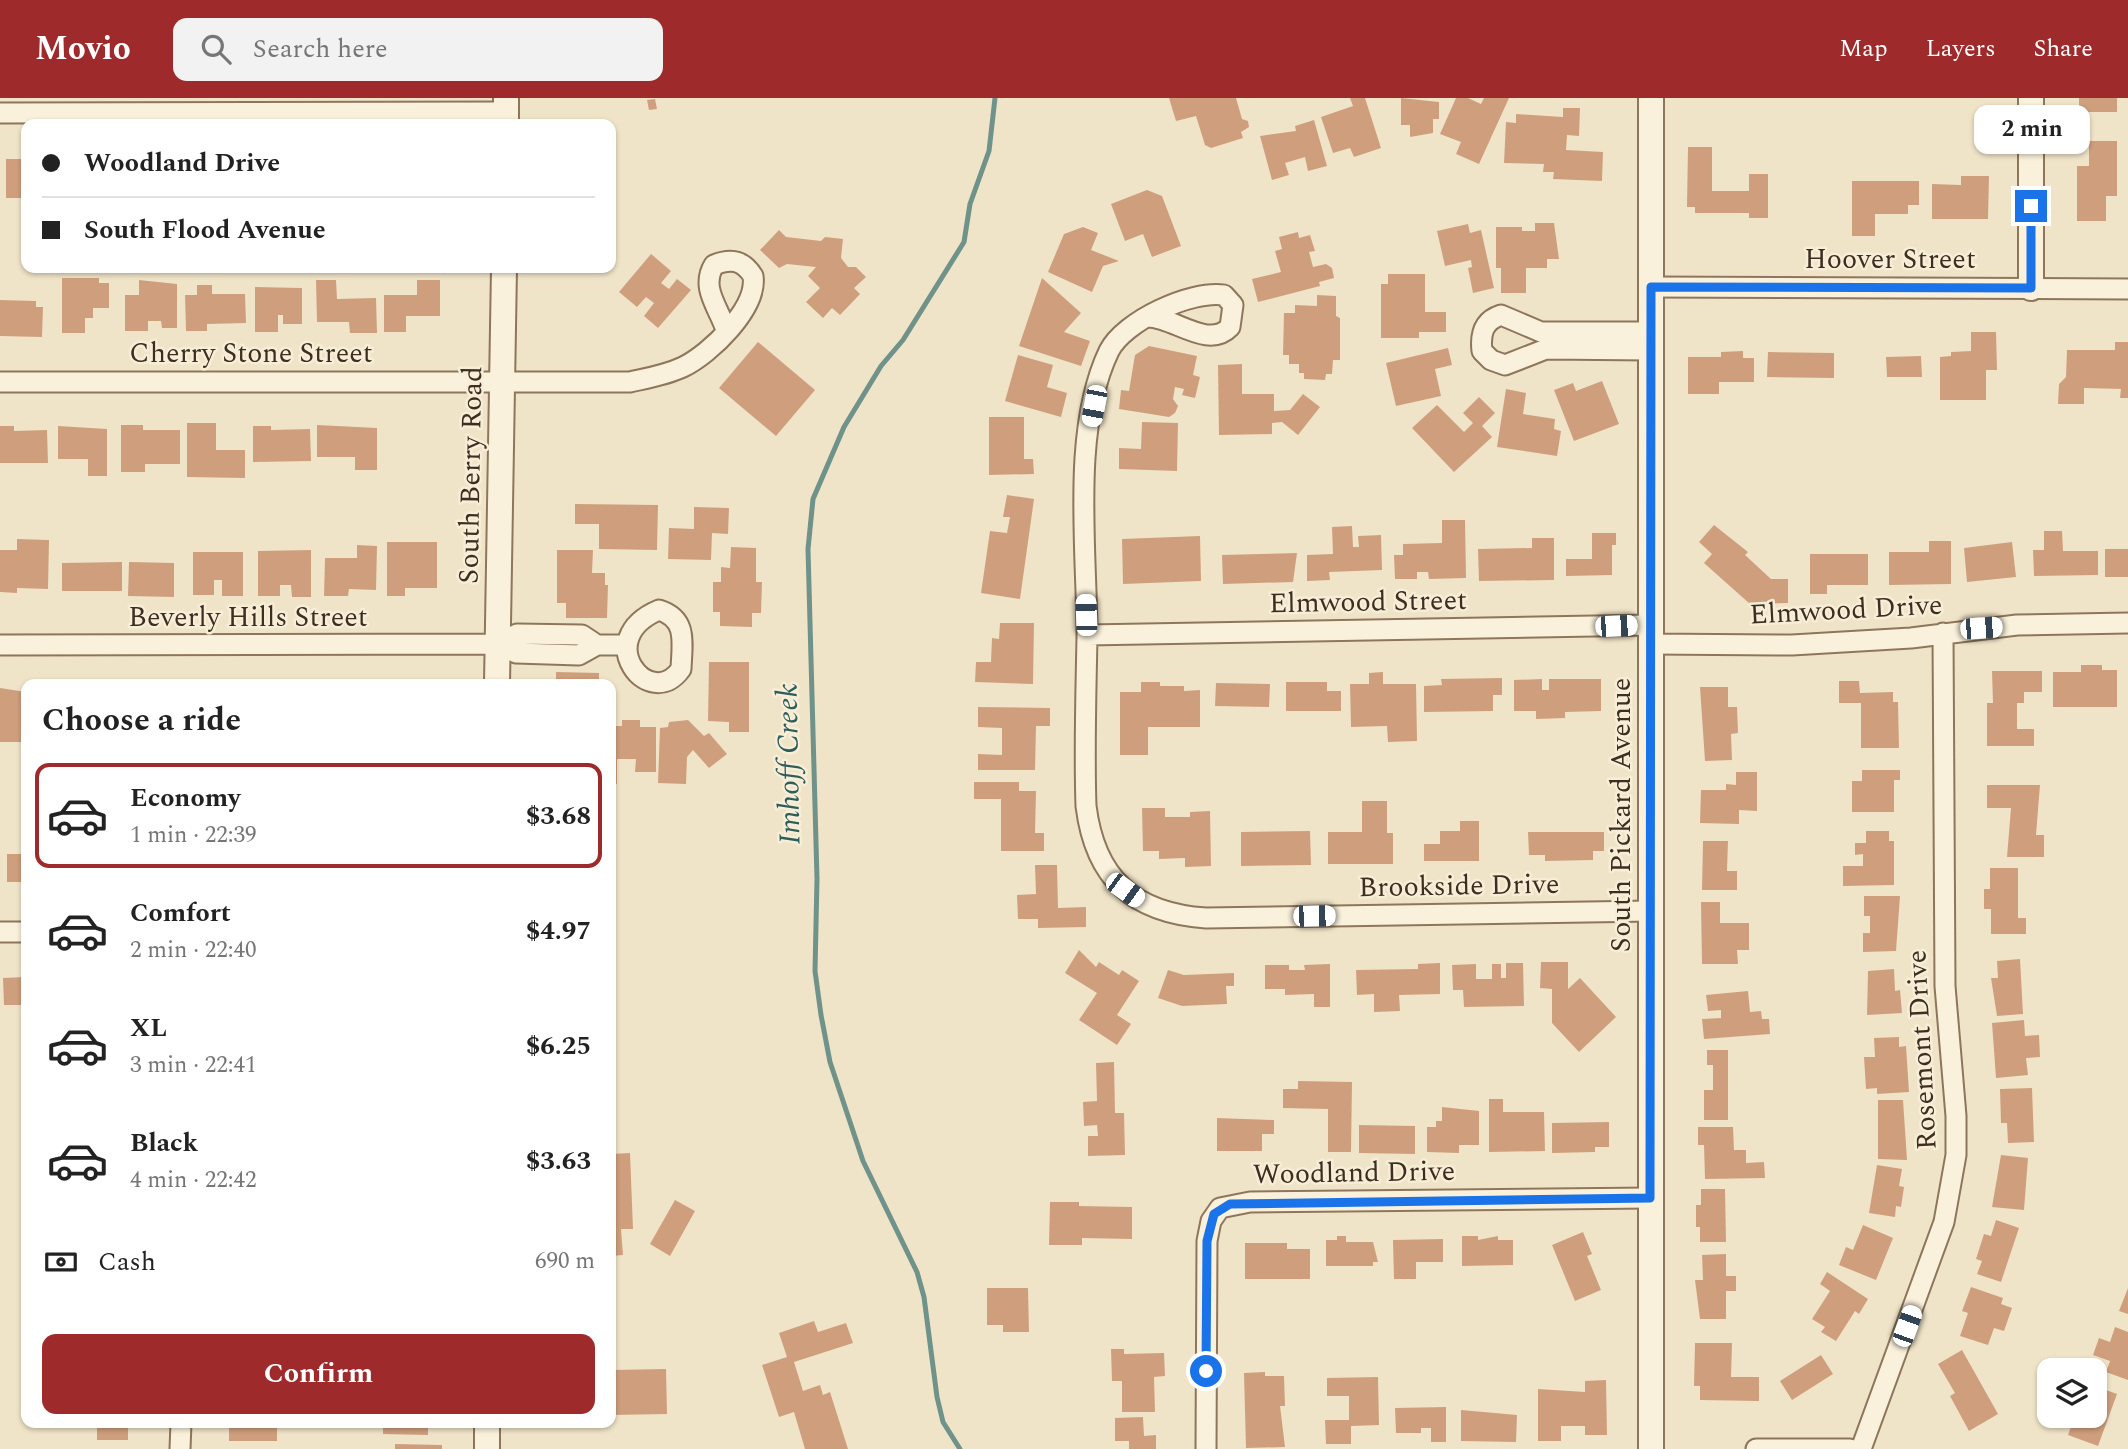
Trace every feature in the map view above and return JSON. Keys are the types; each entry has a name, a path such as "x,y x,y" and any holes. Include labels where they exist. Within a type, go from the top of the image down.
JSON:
{"street":[{"name":"South Pickard Avenue","path":"1651,98 1651,1449"},
{"path":"2031,98 2031,288"},
{"path":"0,113 506,111"},
{"name":"South Berry Road","path":"496,679 504,273"},
{"name":"Hoover Street","path":"1651,287 2128,289"},
{"path":"1501,315 1541,332 1650,341 1546,349 1506,365 1491,360 1482,351 1481,336 1488,321 1501,315"},
{"name":"Brookside Drive","path":"1149,317 1121,334 1110,349 1102,370 1091,422 1084,487 1087,635 1083,729 1089,833 1102,866 1112,879 1158,910 1206,918 1651,911"},
{"name":"Cherry Stone Street","path":"0,382 503,381 596,384 662,375 704,354 726,330"},
{"name":"Elmwood Drive","path":"1651,634 1792,645 2029,624 2128,623"},
{"name":"Rosemont Drive","path":"1861,1449 1944,1222 1956,1155 1956,1116 1945,986 1943,633"},
{"name":"Elmwood Street","path":"1087,635 1651,634"},
{"name":"Beverly Hills Street","path":"0,645 497,644 516,653 579,655 597,645 626,645"},
{"path":"0,932 21,932"},
{"name":"Woodland Drive","path":"1206,1449 1207,1241 1211,1221 1220,1208 1250,1202 1650,1198"},
{"path":"180,1449 181,1428"},
{"path":"487,1428 487,1449"},
{"path":"1756,1449 1850,1449"}],"building":[{"path":"1169,98 1236,98 1242,119 1248,121 1249,127 1241,132 1243,138 1211,148 1205,145 1196,116 1176,121"},
{"path":"1350,98 1365,98 1381,148 1354,157 1350,148 1333,153 1321,117 1353,106"},
{"path":"1401,98 1439,102 1439,119 1433,119 1433,133 1410,137 1410,125 1401,125"},
{"path":"1456,98 1468,98 1481,104 1484,98 1509,98 1479,164 1456,154 1461,142 1440,134"},
{"path":"2079,98 2117,98 2117,112 2079,112"},
{"path":"655,99 657,109 649,110 647,100"},
{"path":"1563,108 1580,108 1579,136 1567,135 1566,150 1603,152 1602,181 1553,179 1554,172 1543,172 1544,164 1504,163 1506,122 1516,123 1516,114 1563,117"},
{"path":"1314,120 1327,166 1308,171 1305,157 1285,163 1289,175 1272,180 1260,136 1296,131 1295,126"},
{"path":"2089,141 2117,141 2117,196 2106,196 2106,221 2077,221 2077,166 2089,166"},
{"path":"1688,147 1712,147 1712,191 1749,191 1749,174 1768,174 1768,218 1749,218 1749,213 1695,213 1695,207 1687,207"},
{"path":"6,159 21,159 21,198 6,198"},
{"path":"1961,176 1989,176 1988,219 1932,219 1932,184 1961,185"},
{"path":"1852,181 1919,181 1919,205 1908,205 1908,214 1875,214 1875,236 1852,236"},
{"path":"1147,190 1162,196 1181,246 1152,257 1143,234 1125,241 1111,204"},
{"path":"1535,223 1554,223 1559,259 1547,259 1547,268 1526,268 1526,293 1501,293 1501,268 1496,268 1496,227 1522,227 1522,231 1535,231"},
{"path":"1468,224 1470,233 1481,230 1494,288 1473,293 1468,268 1472,267 1471,260 1445,266 1437,231"},
{"path":"1083,227 1098,233 1091,250 1119,261 1103,266 1092,292 1048,272 1064,234"},
{"path":"779,230 786,237 821,241 825,237 843,239 841,258 848,267 856,267 866,277 854,288 860,294 840,315 832,308 823,318 806,302 820,288 808,276 816,267 787,264 779,268 760,250"},
{"path":"1298,232 1299,238 1310,235 1315,251 1309,252 1313,267 1326,264 1332,268 1334,278 1319,282 1320,286 1258,302 1252,279 1281,272 1275,251 1282,249 1279,237"},
{"path":"651,254 671,271 661,283 669,289 677,279 691,290 658,328 644,316 654,303 646,297 637,307 619,292"},
{"path":"1388,274 1425,274 1425,312 1446,312 1446,332 1419,332 1419,338 1381,338 1381,284 1388,284"},
{"path":"62,278 99,278 99,283 109,283 109,308 93,308 93,318 85,318 85,333 62,333"},
{"path":"1042,278 1081,313 1064,332 1090,341 1081,366 1019,346"},
{"path":"139,280 177,284 177,328 162,328 161,321 148,321 148,331 125,331 125,295 139,295"},
{"path":"316,280 336,280 337,299 376,298 377,333 350,333 349,322 317,322"},
{"path":"417,280 440,280 440,316 406,316 406,332 384,332 384,295 417,295"},
{"path":"197,285 212,285 212,294 245,294 246,323 207,324 207,331 186,331 185,295 197,295"},
{"path":"255,287 302,288 302,324 283,324 283,315 278,315 278,332 255,332"},
{"path":"1317,295 1336,296 1336,316 1340,318 1340,360 1333,360 1332,374 1326,374 1325,380 1304,379 1304,373 1299,373 1299,364 1289,364 1289,355 1283,355 1284,313 1295,313 1295,305 1317,306"},
{"path":"0,300 36,301 36,307 43,307 42,337 0,336"},
{"path":"1971,332 1996,332 1997,370 1986,370 1986,400 1940,400 1940,357 1951,356 1951,352 1971,351"},
{"path":"758,342 815,390 776,436 719,388"},
{"path":"2115,342 2128,342 2128,398 2120,398 2121,389 2084,388 2084,404 2058,404 2059,384 2066,377 2067,350 2115,350"},
{"path":"1149,346 1197,356 1193,375 1200,377 1195,398 1182,395 1184,389 1175,387 1173,399 1178,406 1175,413 1169,417 1119,409 1121,390 1129,391 1135,355"},
{"path":"1448,348 1452,365 1435,369 1441,396 1396,406 1386,363"},
{"path":"1743,351 1743,358 1754,358 1754,382 1719,382 1719,394 1688,394 1688,357 1721,357 1721,352"},
{"path":"1768,352 1834,353 1834,378 1767,377"},
{"path":"1018,355 1053,365 1047,387 1067,393 1061,417 1005,401"},
{"path":"1921,356 1922,377 1887,377 1886,357"},
{"path":"1242,364 1242,394 1274,394 1274,411 1290,410 1303,394 1320,407 1298,435 1282,422 1272,423 1272,434 1219,435 1218,365"},
{"path":"1602,381 1619,424 1574,441 1554,390 1573,383 1576,391"},
{"path":"1506,389 1526,393 1523,414 1555,419 1554,429 1561,431 1557,456 1497,447"},
{"path":"1479,397 1495,413 1482,426 1492,437 1454,472 1412,428 1437,405 1464,432 1473,423 1463,413"},
{"path":"989,417 1024,417 1024,459 1033,459 1034,474 989,475"},
{"path":"1142,422 1178,423 1177,471 1119,469 1119,448 1141,449"},
{"path":"187,423 216,423 216,450 245,450 245,478 187,477"},
{"path":"121,425 143,425 143,430 180,430 180,464 145,464 145,472 121,472"},
{"path":"317,425 377,428 377,470 355,470 355,457 317,457"},
{"path":"0,426 14,426 14,431 47,430 48,463 0,463"},
{"path":"58,426 107,429 107,476 88,476 88,459 58,459"},
{"path":"253,426 271,426 271,430 310,429 311,461 253,462"},
{"path":"1007,495 1034,499 1020,599 981,593 990,531 1007,533 1010,517 1003,517"},
{"path":"575,504 658,505 657,550 599,549 599,524 575,524"},
{"path":"694,507 729,508 728,534 712,533 711,560 668,559 669,528 694,529"},
{"path":"1442,520 1465,520 1466,578 1429,579 1428,572 1417,572 1417,579 1395,579 1394,555 1403,555 1403,544 1442,543"},
{"path":"1714,525 1748,552 1745,555 1771,579 1788,579 1788,603 1750,604 1704,563 1712,554 1699,542"},
{"path":"1352,526 1353,547 1359,547 1358,536 1381,535 1382,570 1329,572 1330,580 1307,581 1307,555 1333,554 1332,527"},
{"path":"2044,531 2062,531 2063,551 2098,551 2098,575 2034,576 2033,550 2044,550"},
{"path":"1592,533 1616,533 1616,545 1612,545 1612,575 1566,576 1566,559 1592,559"},
{"path":"1200,536 1201,581 1123,584 1122,539"},
{"path":"1532,538 1554,538 1554,580 1479,581 1478,549 1532,548"},
{"path":"17,539 49,540 48,589 17,588 17,593 0,592 0,550 17,550"},
{"path":"1929,541 1951,541 1951,584 1889,585 1889,552 1929,552"},
{"path":"387,542 437,542 437,588 405,588 405,596 387,596"},
{"path":"2012,542 2016,577 1967,582 1964,548"},
{"path":"357,545 377,546 376,590 349,589 348,596 324,596 325,558 357,558"},
{"path":"731,547 756,548 756,582 762,582 761,613 752,613 752,627 720,626 720,612 713,612 713,582 721,582 721,567 730,568"},
{"path":"2105,549 2128,549 2128,577 2105,577"},
{"path":"311,550 311,597 292,597 291,585 280,585 280,596 258,596 258,551"},
{"path":"557,550 593,550 592,573 605,573 605,585 608,585 607,618 566,618 566,603 557,603"},
{"path":"193,552 243,552 243,596 222,596 222,580 214,580 214,595 193,595"},
{"path":"1297,553 1293,582 1223,584 1222,555"},
{"path":"1810,554 1868,554 1868,585 1827,585 1827,594 1810,594"},
{"path":"122,562 122,591 62,591 62,563"},
{"path":"129,562 174,563 174,597 128,596"},
{"path":"1000,623 1034,623 1033,684 975,682 976,662 991,662 992,638 999,639"},
{"path":"709,662 749,662 749,732 729,732 729,722 708,721"},
{"path":"2081,665 2102,665 2102,670 2117,670 2117,707 2053,707 2053,672 2081,672"},
{"path":"1992,671 2042,671 2042,692 2024,692 2024,703 2017,703 2017,729 2034,729 2034,746 1987,746 1987,703 1993,703"},
{"path":"556,672 599,673 599,679 556,679"},
{"path":"1383,672 1383,684 1416,684 1417,741 1388,742 1387,726 1351,727 1350,684 1369,684 1369,673"},
{"path":"1502,678 1502,695 1493,695 1493,711 1424,712 1424,686 1442,685 1441,679"},
{"path":"1542,679 1542,690 1549,690 1549,679 1601,679 1601,711 1565,712 1565,718 1536,719 1536,711 1514,711 1514,680"},
{"path":"1839,681 1859,681 1860,693 1893,692 1893,702 1898,702 1899,748 1861,748 1861,703 1839,703"},
{"path":"1141,682 1160,682 1160,686 1184,686 1184,691 1200,690 1200,727 1148,727 1148,755 1120,755 1120,692 1141,692"},
{"path":"1286,682 1327,682 1327,691 1341,691 1341,711 1286,711"},
{"path":"1216,683 1270,684 1269,707 1215,706"},
{"path":"1700,687 1728,687 1728,707 1737,707 1738,733 1731,734 1732,760 1705,761"},
{"path":"0,688 21,691 21,742 0,742"},
{"path":"978,707 1050,708 1050,726 1036,726 1035,770 978,770 978,754 1002,755 1002,728 978,727"},
{"path":"622,720 640,720 640,727 656,727 656,772 635,772 636,759 617,759 616,784 616,726 622,726"},
{"path":"688,720 704,736 709,733 727,754 709,768 693,750 687,757 686,784 658,783 660,728 668,727 669,722"},
{"path":"1862,770 1900,770 1900,780 1894,780 1894,812 1852,812 1852,781 1862,781"},
{"path":"1736,772 1757,772 1757,811 1739,810 1739,824 1700,823 1701,790 1726,790 1726,784 1736,785"},
{"path":"974,782 1019,782 1019,791 1036,791 1035,833 1044,833 1044,851 1001,851 1001,799 974,799"},
{"path":"1987,785 2040,785 2036,835 2044,835 2044,857 2007,857 2011,808 1987,808"},
{"path":"1362,801 1387,801 1387,833 1393,833 1393,864 1328,864 1328,832 1362,832"},
{"path":"1142,808 1165,808 1165,817 1190,817 1190,812 1210,811 1211,866 1185,867 1185,858 1159,859 1159,851 1143,851"},
{"path":"1460,821 1479,821 1479,861 1424,861 1424,844 1440,844 1440,831 1460,831"},
{"path":"1310,831 1311,865 1241,866 1241,832"},
{"path":"1866,831 1889,831 1889,841 1894,841 1894,885 1843,886 1843,866 1863,866 1863,854 1855,855 1855,843 1866,843"},
{"path":"1528,832 1604,832 1604,851 1593,851 1593,860 1545,861 1545,855 1529,855"},
{"path":"1703,841 1728,841 1727,871 1737,871 1737,890 1702,890"},
{"path":"7,854 21,854 21,882 7,882"},
{"path":"1035,865 1057,865 1058,908 1086,907 1086,927 1038,928 1038,919 1018,919 1017,895 1036,894"},
{"path":"1990,868 2018,868 2018,918 2026,918 2026,934 1991,934 1991,909 1984,909 1984,889 1990,889"},
{"path":"1864,896 1900,896 1896,951 1863,952 1863,933 1870,933 1870,916 1864,916"},
{"path":"1701,902 1720,902 1720,923 1749,923 1749,950 1737,950 1738,964 1702,964"},
{"path":"1079,950 1096,967 1099,962 1119,975 1122,970 1139,981 1117,1015 1131,1024 1117,1045 1079,1020 1097,993 1065,973"},
{"path":"2020,959 2023,1014 1997,1016 1991,978 1998,978 1997,961"},
{"path":"1541,962 1568,962 1568,989 1580,978 1616,1017 1579,1052 1552,1023 1552,989 1540,988"},
{"path":"1440,963 1440,994 1399,995 1400,1011 1374,1012 1374,994 1357,995 1356,970 1418,969 1418,964"},
{"path":"1506,963 1523,963 1524,1006 1464,1007 1463,990 1453,990 1452,965 1476,964 1476,979 1492,979 1492,964 1501,964 1501,978 1506,978"},
{"path":"1330,964 1330,1007 1314,1007 1314,994 1285,995 1285,989 1265,989 1265,965 1289,965 1289,970 1305,970 1304,965"},
{"path":"1894,969 1895,991 1900,990 1902,1013 1867,1015 1868,971"},
{"path":"1168,970 1184,975 1234,973 1234,986 1226,986 1227,1004 1182,1006 1158,998"},
{"path":"21,977 21,1005 4,1005 3,978"},
{"path":"1748,991 1750,1012 1761,1011 1762,1019 1769,1019 1770,1034 1704,1039 1702,1019 1721,1018 1721,1010 1708,1011 1706,995"},
{"path":"2024,1020 2025,1036 2039,1035 2040,1057 2026,1058 2028,1075 1996,1078 1992,1023"},
{"path":"1899,1037 1899,1047 1906,1046 1909,1092 1877,1094 1877,1088 1866,1089 1864,1057 1875,1057 1874,1038"},
{"path":"1707,1050 1728,1050 1728,1120 1704,1120 1704,1090 1713,1090 1713,1065 1707,1065"},
{"path":"1114,1062 1115,1113 1124,1113 1125,1155 1088,1156 1088,1136 1098,1136 1097,1125 1084,1126 1083,1102 1097,1101 1096,1063"},
{"path":"1298,1081 1352,1082 1351,1152 1328,1152 1328,1109 1283,1108 1283,1089 1298,1089"},
{"path":"2032,1088 2034,1142 2008,1143 2007,1123 2001,1123 2000,1089"},
{"path":"1489,1099 1503,1099 1503,1112 1544,1112 1545,1151 1489,1152"},
{"path":"1878,1100 1903,1100 1907,1160 1878,1159"},
{"path":"1442,1107 1479,1111 1479,1145 1459,1145 1459,1153 1427,1152 1427,1127 1436,1127 1436,1121 1442,1121"},
{"path":"1217,1118 1274,1120 1274,1134 1262,1134 1262,1151 1217,1151"},
{"path":"1609,1122 1609,1147 1595,1147 1595,1152 1552,1153 1552,1123"},
{"path":"1359,1125 1415,1126 1415,1154 1359,1153"},
{"path":"1698,1127 1733,1127 1734,1150 1746,1150 1746,1163 1764,1162 1765,1178 1705,1179 1704,1145 1698,1145"},
{"path":"630,1153 633,1229 621,1229 623,1255 616,1256 616,1154"},
{"path":"2001,1155 2028,1158 2024,1210 1992,1207"},
{"path":"1877,1165 1902,1169 1899,1186 1904,1187 1901,1207 1896,1206 1895,1217 1869,1213"},
{"path":"1701,1189 1725,1189 1726,1242 1700,1242 1700,1227 1696,1227 1696,1205 1701,1205"},
{"path":"675,1200 695,1211 670,1256 650,1244"},
{"path":"1050,1202 1079,1202 1079,1206 1132,1207 1132,1239 1082,1238 1082,1245 1049,1245"},
{"path":"1996,1220 2019,1228 2001,1282 1977,1274 1982,1261 1976,1259 1984,1234 1991,1236"},
{"path":"1863,1225 1893,1238 1876,1280 1839,1265 1846,1247 1853,1250"},
{"path":"1583,1232 1592,1254 1587,1256 1601,1290 1575,1301 1552,1245"},
{"path":"1337,1236 1346,1236 1346,1242 1373,1242 1378,1262 1373,1262 1373,1266 1326,1266 1326,1240 1337,1240"},
{"path":"1462,1236 1478,1236 1478,1240 1498,1236 1498,1240 1513,1240 1513,1265 1462,1266"},
{"path":"1443,1239 1443,1262 1416,1262 1416,1279 1394,1279 1393,1240"},
{"path":"1245,1243 1287,1243 1287,1249 1310,1249 1310,1279 1245,1279"},
{"path":"1726,1254 1726,1276 1736,1276 1736,1291 1726,1291 1726,1319 1700,1319 1695,1280 1703,1280 1702,1255"},
{"path":"1827,1272 1868,1299 1859,1314 1855,1311 1836,1341 1821,1332 1825,1327 1812,1319 1830,1291 1820,1284"},
{"path":"1971,1287 2003,1298 2001,1304 2012,1308 2004,1331 1994,1328 1988,1345 1960,1336 1968,1313 1962,1311"},
{"path":"987,1288 1028,1288 1029,1332 1003,1332 1003,1325 987,1325"},
{"path":"2128,1288 2128,1314 2119,1311"},
{"path":"814,1321 818,1332 846,1323 853,1343 794,1362 803,1391 820,1385 823,1395 830,1392 848,1449 805,1449 794,1412 779,1417 762,1365 787,1357 779,1333"},
{"path":"2115,1327 2128,1332 2128,1380 2107,1372 2110,1361 2093,1355 2099,1338 2110,1342"},
{"path":"1695,1343 1732,1343 1731,1377 1759,1377 1759,1401 1700,1400 1700,1386 1694,1386"},
{"path":"1111,1349 1124,1349 1124,1354 1164,1353 1165,1376 1154,1377 1155,1412 1122,1412 1122,1381 1112,1381"},
{"path":"1962,1350 1998,1414 1969,1431 1950,1396 1955,1393 1938,1364"},
{"path":"1821,1355 1833,1374 1792,1400 1780,1381"},
{"path":"666,1369 667,1414 616,1415 616,1370"},
{"path":"1265,1372 1265,1376 1284,1376 1285,1406 1280,1406 1285,1447 1246,1448 1244,1373"},
{"path":"1378,1377 1379,1425 1351,1426 1351,1444 1326,1444 1325,1420 1349,1420 1349,1396 1327,1396 1327,1378"},
{"path":"1606,1380 1607,1435 1585,1435 1585,1426 1561,1426 1561,1441 1538,1441 1538,1389 1585,1392 1585,1381"},
{"path":"2107,1390 2117,1394 2107,1421"},
{"path":"1446,1407 1446,1442 1431,1442 1431,1428 1421,1428 1421,1433 1396,1433 1395,1408"},
{"path":"1461,1410 1517,1415 1516,1442 1461,1441"},
{"path":"1143,1417 1144,1436 1156,1435 1156,1449 1129,1449 1129,1441 1115,1441 1115,1418"},
{"path":"97,1428 128,1428 128,1440 97,1440"},
{"path":"229,1428 277,1428 277,1441 229,1441"},
{"path":"383,1428 428,1428 428,1435 383,1434"},
{"path":"2071,1428 2105,1428 2098,1446 2068,1435"},
{"path":"395,1444 442,1445 442,1449 395,1449"}],"waterway":[{"name":"Imhoff Creek","path":"960,1449 943,1422 937,1397 924,1297 917,1272 863,1161 830,1062 821,1015 815,971 817,879 808,549 813,499 844,427 881,366 903,340 964,242 970,204 989,151 995,98"}],"route":[{"path":"1206,1371 1207,1241 1214,1214 1230,1204 1650,1198 1651,287 2031,288 2031,206"}]}
